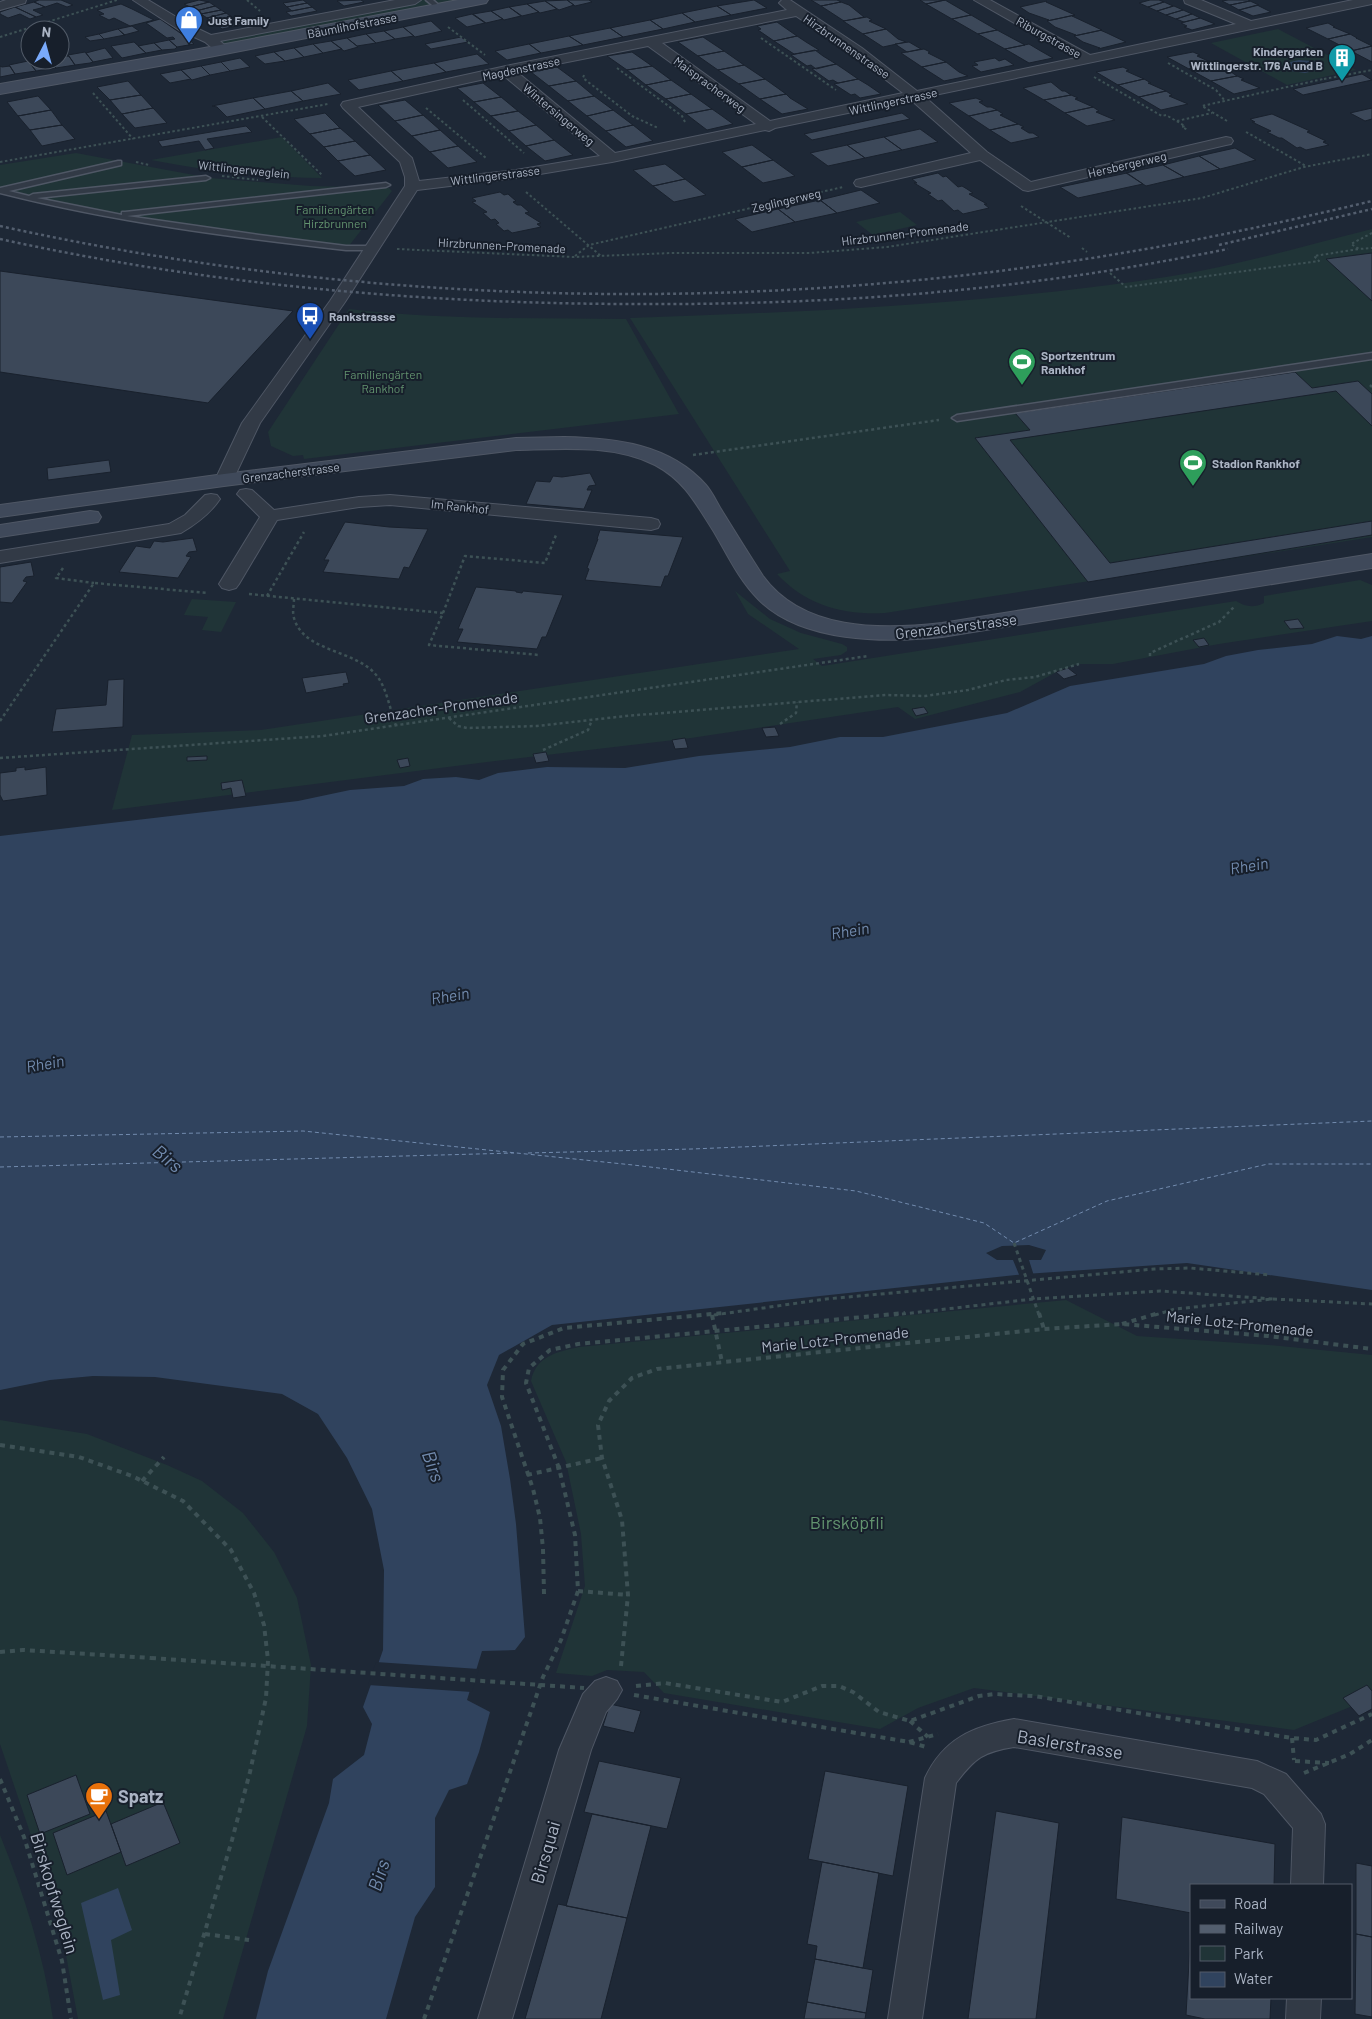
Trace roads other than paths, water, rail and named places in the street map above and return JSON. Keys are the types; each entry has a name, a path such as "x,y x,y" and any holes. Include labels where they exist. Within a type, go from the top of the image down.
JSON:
{"main road":[{"name":"Bäumlihofstrasse","path":"0,88 216,44 434,4 481,0"},
{"name":"Grenzacherstrasse","path":"0,511 224,480 516,444 584,444 631,450 653,457 674,467 688,477 699,490 754,580 770,598 806,618 851,631 880,634 920,634 1372,561"},
{"name":"Grenzacherstrasse","path":"0,531 523,455 584,444"},
{"path":"211,499 224,480 246,494"}],"street":[{"path":"0,6 20,0"},
{"path":"139,0 174,19 197,35 216,44"},
{"name":"Bäumlihofstrasse","path":"216,44 338,14 415,0"},
{"name":"Hirzbrunnenstrasse","path":"780,0 857,51 915,96 982,155 1028,187"},
{"name":"Riburgstrasse","path":"980,0 1090,60"},
{"path":"1190,0 1251,26"},
{"name":"Wittlingerstrasse","path":"412,186 516,174 612,158 678,140 769,127 1372,0"},
{"path":"325,5 338,14"},
{"name":"Magdenstrasse","path":"412,186 412,177 407,161 348,105 506,70 593,56 798,12"},
{"name":"Maispracherweg","path":"652,42 769,127"},
{"name":"Wintersingerweg","path":"506,70 612,158"},
{"name":"Hersbergerweg","path":"1028,187 1219,143"},
{"path":"861,183 982,155"},
{"path":"224,480 252,423 337,302 412,186"},
{"path":"235,589 270,516 246,494"},
{"path":"0,557 174,529 192,519 211,499"},
{"name":"Im Rankhof","path":"270,516 359,502 390,500 651,524"},
{"name":"Birsquai","path":"495,2019 575,1750 594,1704 595,1689"},
{"name":"Baslerstrasse","path":"905,2019 941,1778 970,1745 987,1737 1014,1733 1257,1774 1275,1784 1309,1824 1307,1884"},
{"path":"1304,1999 1304,2019"}],"lane":[{"path":"118,164 0,191 108,216 296,242 346,248 372,248"},
{"path":"23,197 206,178"},
{"path":"108,216 386,185"},
{"path":"957,418 1372,356"}],"water":[{"path":"1299,60 1323,62 1324,66 1305,73 1285,70 1284,68 1288,67 1286,63"},
{"path":"1337,636 1361,639 1372,636 1372,1290 1187,1263 1025,1274 552,1325 499,1355 487,1385 501,1426 510,1479 516,1524 525,1637 515,1650 482,1651 467,1700 490,1712 479,1752 467,1784 449,1790 435,1818 435,1887 415,1917 386,2019 256,2019 268,1971 329,1803 333,1779 364,1755 372,1724 363,1707 383,1650 384,1570 372,1509 347,1458 318,1414 282,1394 155,1377 93,1376 50,1380 0,1390 0,836 298,801 350,790 404,786 423,779 456,777 479,780 498,773 547,767 625,768 699,756 790,747 840,737 883,737 1007,713 1070,686 1204,664 1226,656 1258,650 1312,644"},
{"path":"118,1888 132,1930 111,1940 120,1995 103,2000 81,1903"}],"railway":[{"path":"0,226 128,251 258,271 389,284 520,292 652,294 784,290 914,280 1044,265 1209,237 1372,201"},
{"path":"1219,245 1372,209"},
{"path":"0,239 154,268 310,288 466,300 623,304 834,300 939,292 1044,280 1228,249"}],"place":[{"name":"Just Family","path":"189,44"},
{"name":"Kindergarten Wittlingerstr. 176 A und B","path":"1342,82"},
{"name":"Rankstrasse","path":"310,340"},
{"name":"Sportzentrum Rankhof","path":"1022,386"},
{"name":"Stadion Rankhof","path":"1193,487"},
{"name":"Spatz","path":"99,1820"}],"park label":[{"name":"Familiengärten Hirzbrunnen","path":"335,216"},
{"name":"Familiengärten Rankhof","path":"383,381"},
{"name":"Birsköpfli","path":"847,1522"}],"water label":[{"name":"Rhein","path":"1249,865"},
{"name":"Rhein","path":"850,930"},
{"name":"Rhein","path":"450,995"},
{"name":"Rhein","path":"45,1063"},
{"name":"Birs","path":"168,1158"},
{"name":"Birs","path":"434,1466"},
{"name":"Birs","path":"378,1875"}]}
